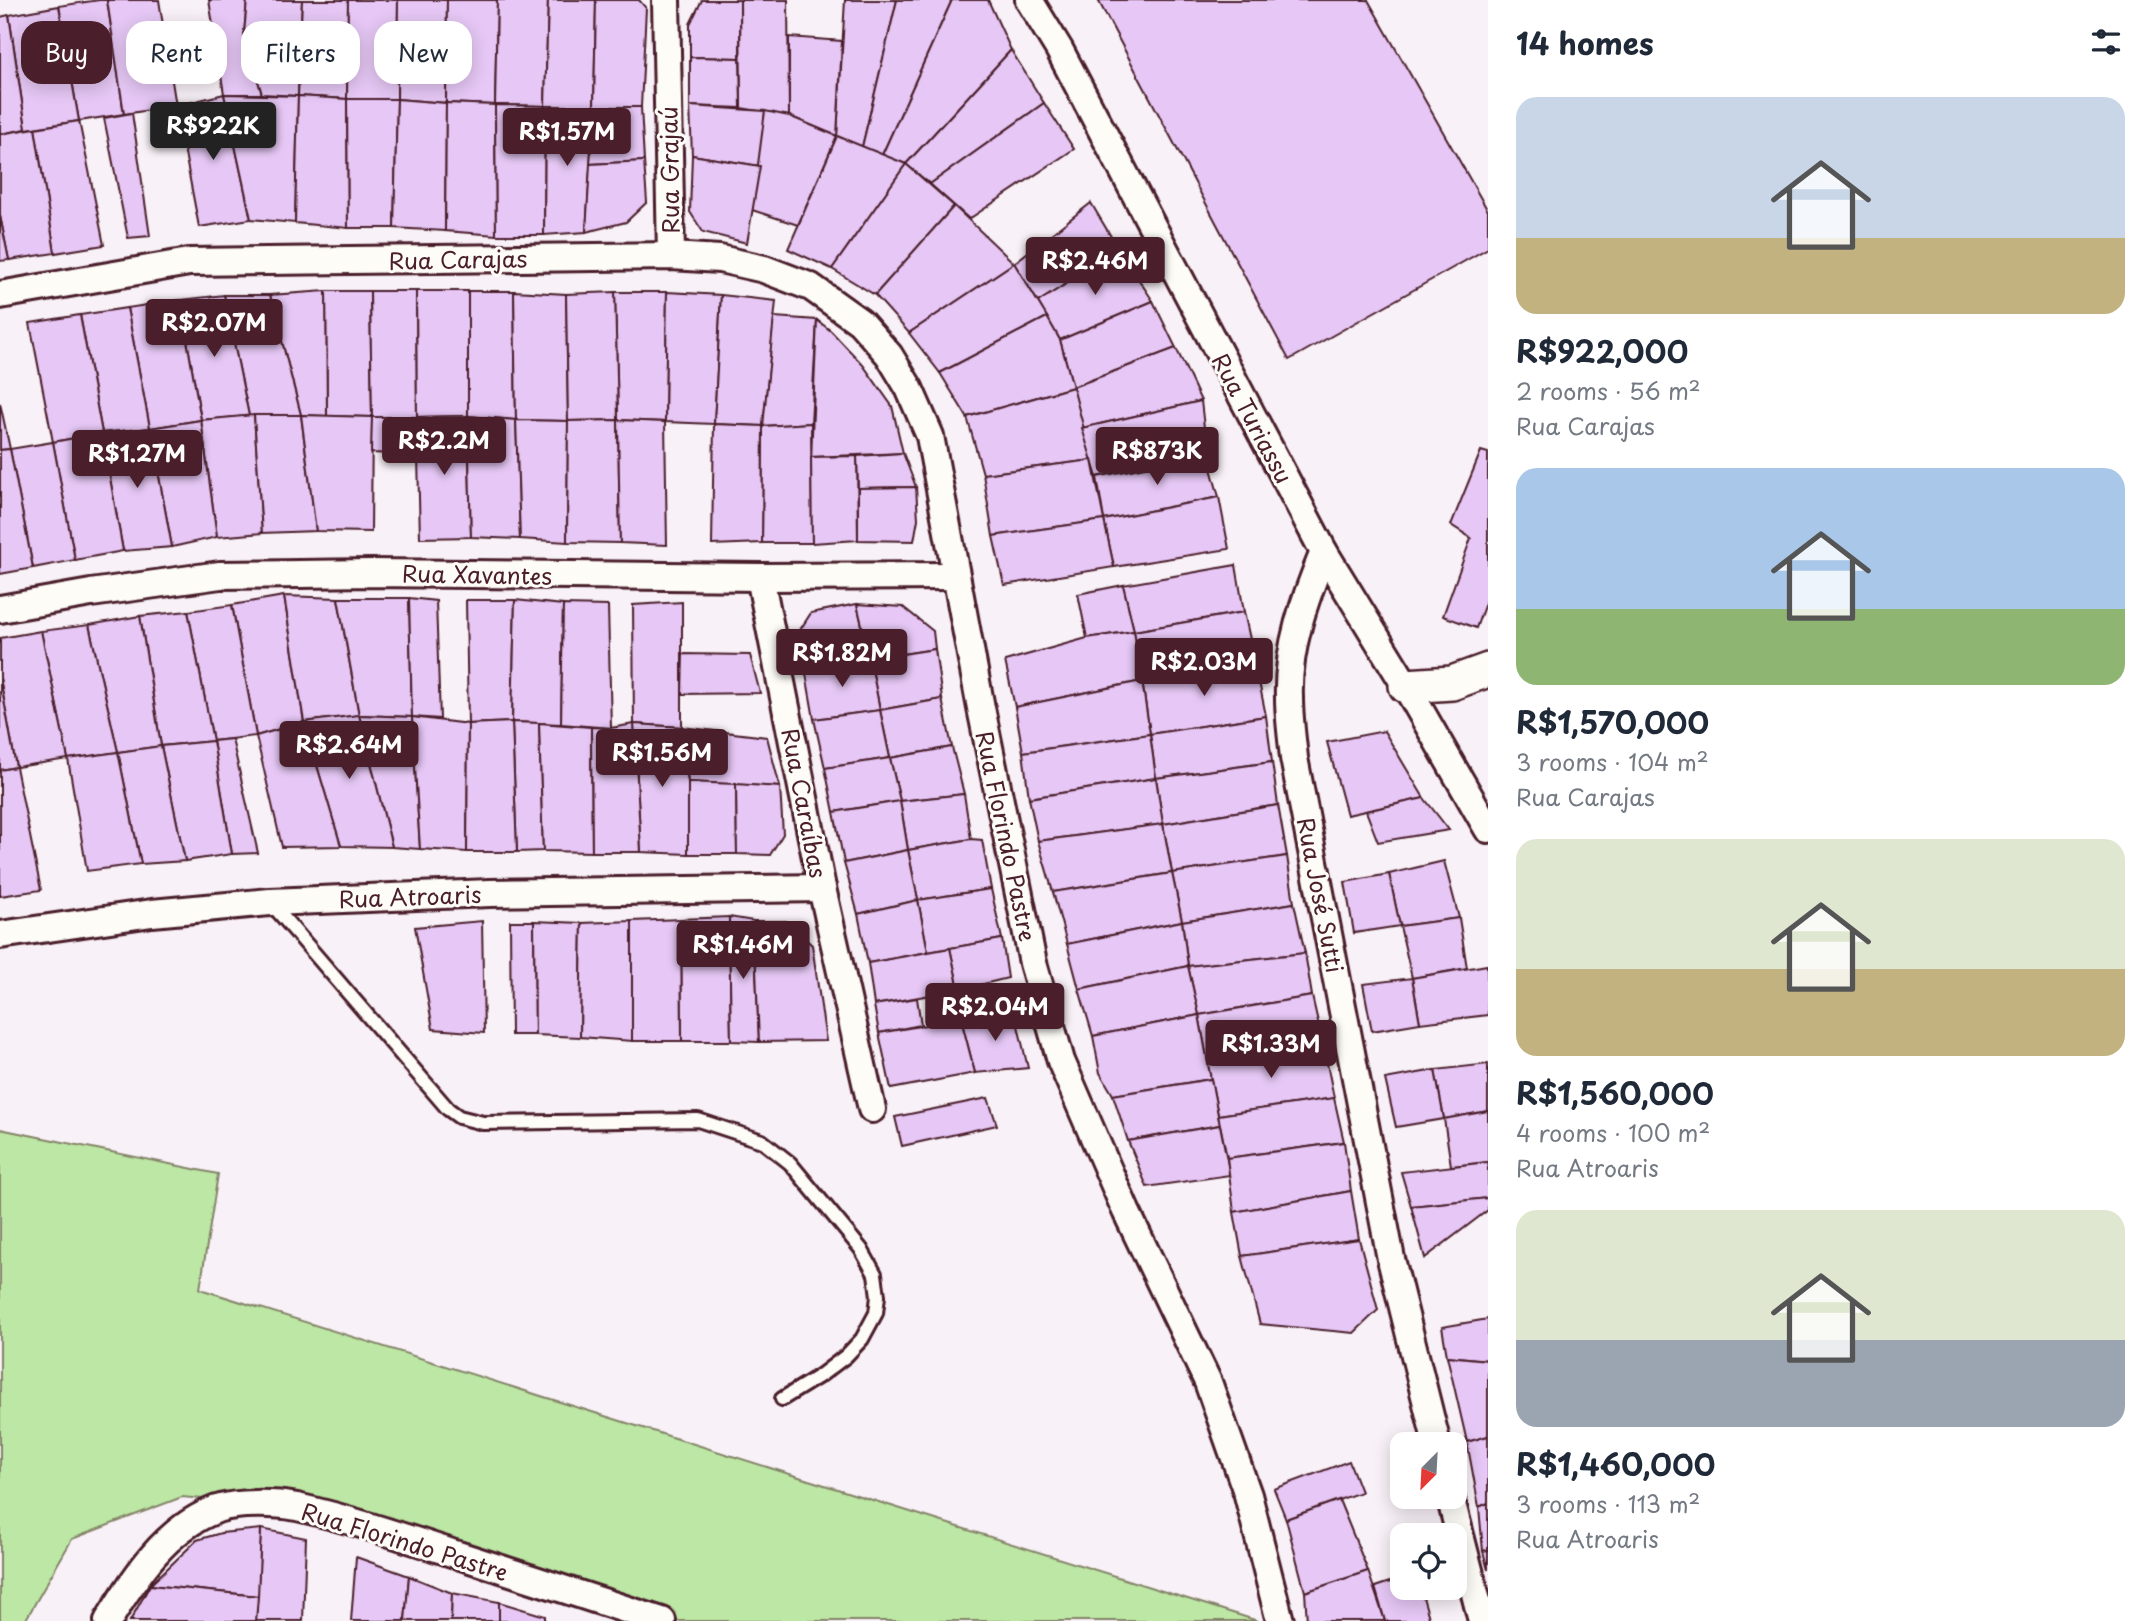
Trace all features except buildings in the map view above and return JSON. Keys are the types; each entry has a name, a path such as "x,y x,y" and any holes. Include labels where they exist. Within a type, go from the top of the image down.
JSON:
{"street":[{"name":"Rua Grajaú","path":"666,0 671,256"},
{"name":"Rua Turiassu","path":"1029,0 1084,96 1324,552 1406,686 1488,829"},
{"name":"Rua Carajas","path":"0,295 190,262 671,256 720,259 764,269 811,287 860,322 889,355"},
{"name":"Rua Florindo Pastre","path":"889,355 909,388 930,436 981,708 1033,963 1061,1061 1126,1212 1208,1382 1248,1495 1280,1621"},
{"name":"Rua José Sutti","path":"1324,552 1305,597 1295,638 1289,696 1294,758 1391,1259 1434,1432"},
{"name":"Rua Xavantes","path":"0,609 220,575 372,573 956,576"},
{"name":"Rua Caraíbas","path":"760,577 822,888 872,1109"},
{"path":"1406,686 1452,683 1488,670"},
{"name":"Rua Atroaris","path":"0,935 152,913 270,902 490,893 822,888"},
{"name":"Rua Florindo Pastre","path":"108,1621 126,1591 158,1549 190,1522 220,1508 254,1504 294,1507 389,1532 662,1621"},
{"path":"1454,1509 1482,1621"}],"lane":[{"path":"270,902 448,1109 459,1117 484,1123 698,1120 762,1141 790,1163 861,1249 875,1273 878,1296 876,1313 862,1339 846,1356 821,1375 782,1399"}],"green space":[{"path":"0,1129 218,1174 200,1289 1258,1621 620,1621 255,1504 182,1497 72,1539 25,1621 0,1621"}]}
